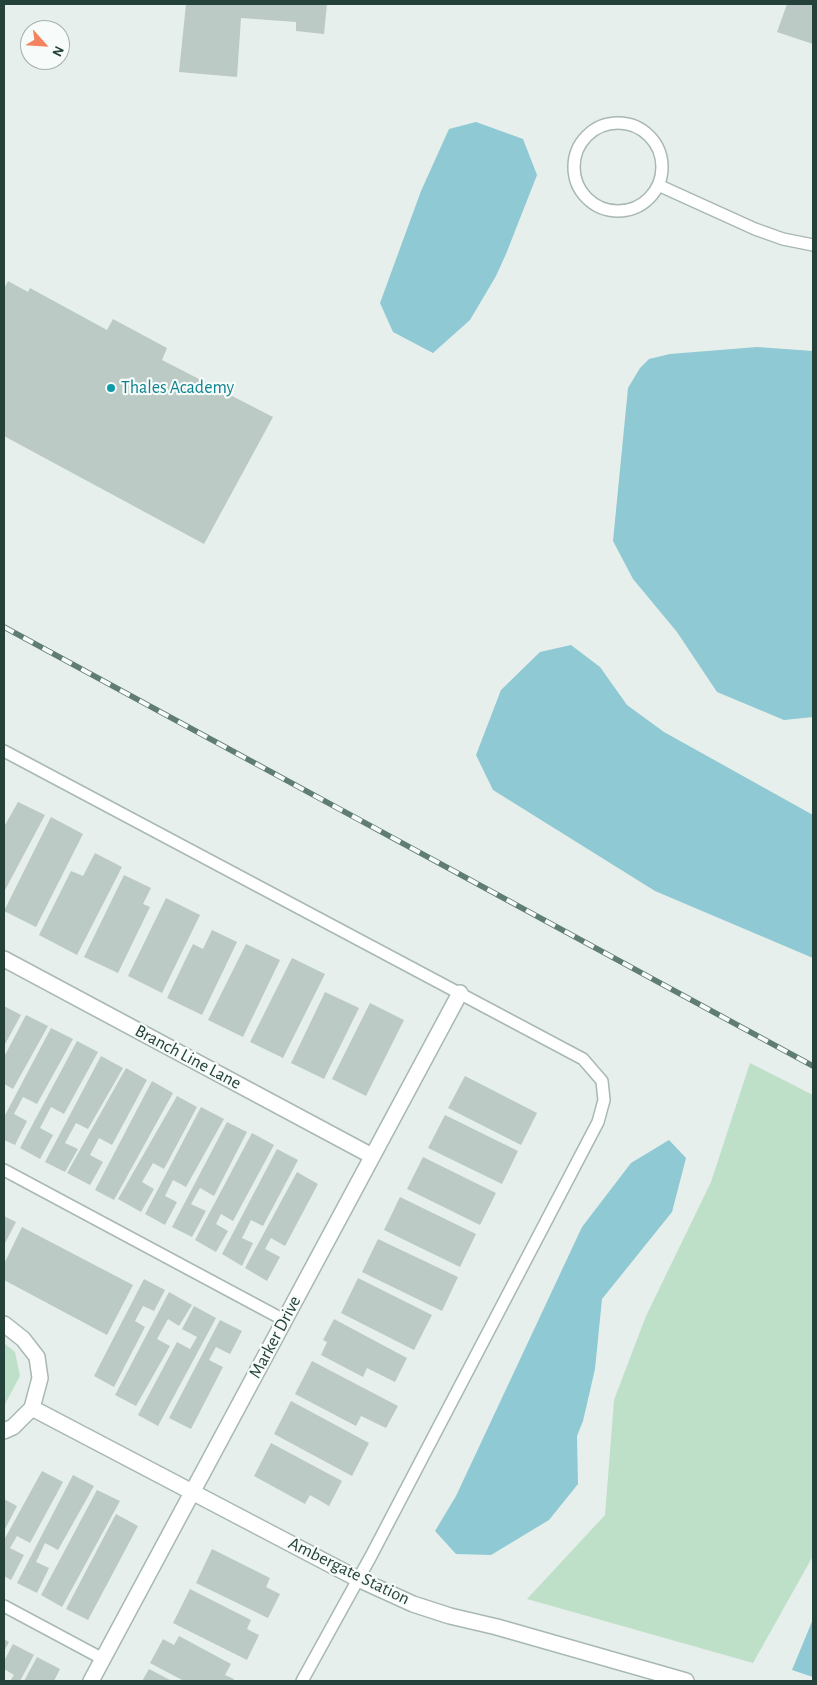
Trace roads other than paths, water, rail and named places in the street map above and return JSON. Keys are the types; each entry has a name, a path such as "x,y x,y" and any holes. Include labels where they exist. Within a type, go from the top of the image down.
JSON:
{"street":[{"name":"Branch Line Lane","path":"4,959 372,1156"},
{"name":"Marker Drive","path":"91,1681 460,993"},
{"path":"4,1324 10,1327 37,1357 40,1378 32,1408 13,1427 4,1431"},
{"name":"Ambergate Station","path":"32,1408 358,1578 414,1604 450,1616 686,1681"}],"lane":[{"path":"623,123 636,127 648,134 656,145 661,158 662,172 658,185 650,198 637,207 622,211 607,210 593,204 582,193 576,179 574,164 578,149 585,138 596,129 609,124 623,123"},
{"path":"658,185 755,229 783,239 813,245"},
{"path":"4,751 583,1059 602,1081 604,1100 598,1122 371,1556 302,1681"},
{"path":"4,1170 284,1320"},
{"path":"4,1606 103,1659"}],"water":[{"path":"476,122 523,139 537,175 496,276 470,320 433,353 393,332 380,303 421,191 449,129"},
{"path":"757,347 813,351 813,717 784,720 717,692 677,632 633,579 613,541 628,388 640,368 649,359 670,354"},
{"path":"571,645 600,667 627,705 664,732 813,815 813,958 655,891 493,790 476,755 501,690 540,652"},
{"path":"669,1140 686,1158 672,1212 602,1299 595,1369 583,1421 577,1436 578,1484 549,1520 491,1555 456,1554 435,1531 456,1496 582,1227 631,1163"},
{"path":"813,1619 813,1677 792,1670"}],"railway":[{"path":"4,627 813,1066"}],"place":[{"name":"Thales Academy","path":"111,388"}]}
